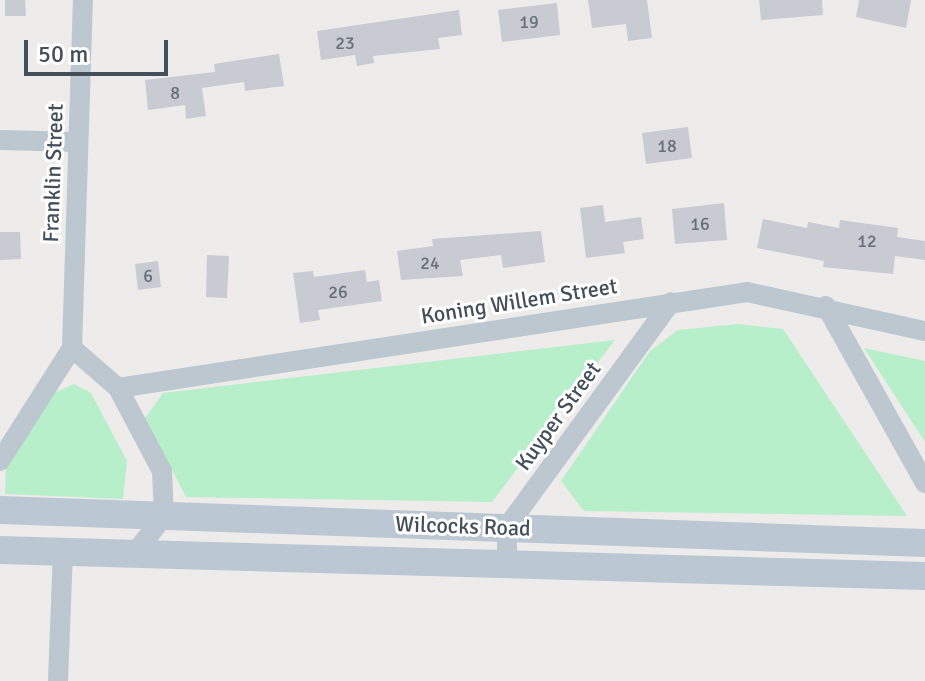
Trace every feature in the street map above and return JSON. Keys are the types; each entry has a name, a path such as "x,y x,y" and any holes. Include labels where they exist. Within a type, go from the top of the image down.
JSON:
{"street":[{"name":"Franklin Street","path":"72,348 83,0"},
{"path":"0,140 77,142"},
{"name":"Koning Willem Street","path":"118,388 747,292 826,306 925,331"},
{"name":"Kuyper Street","path":"507,527 671,302"},
{"path":"826,306 925,483"},
{"path":"0,461 72,348 118,388 162,471 164,516 135,553"},
{"name":"Wilcocks Road","path":"0,510 925,543"},
{"path":"507,527 507,565"},
{"name":"Wilcocks Road","path":"1,547 925,576"},
{"path":"58,681 63,550"}],"green space":[{"path":"738,324 783,329 907,516 584,511 561,481 650,351 678,330"},
{"path":"615,340 492,502 186,497 145,418 163,393"},
{"path":"864,348 925,361 925,442"},
{"path":"74,384 91,393 127,461 123,499 5,494 6,466 49,395"}],"building":[{"path":"5,0 25,0 26,16 5,16"},
{"path":"588,0 647,0 652,38 628,41 626,24 592,28"},
{"path":"759,0 822,0 823,15 761,20"},
{"path":"859,0 911,0 906,28 856,17"},
{"path":"557,3 560,35 502,42 498,10"},
{"path":"459,10 462,35 438,38 440,49 373,56 374,63 357,66 355,55 321,60 317,31"},
{"path":"279,54 284,86 245,91 244,82 202,88 206,116 186,119 185,105 148,110 145,80 215,72 214,64"},
{"path":"688,127 692,158 646,164 642,133"},
{"path":"724,203 727,240 675,244 672,209"},
{"path":"603,205 605,222 641,217 644,239 623,242 625,253 586,258 580,208"},
{"path":"763,219 807,228 808,222 839,228 840,220 898,228 897,237 925,241 925,260 895,256 893,274 823,267 824,261 757,248"},
{"path":"541,231 545,262 503,268 501,255 460,260 463,276 401,280 397,251 433,246 432,239"},
{"path":"0,232 20,232 21,259 0,260"},
{"path":"207,255 229,256 227,298 206,297"},
{"path":"158,261 161,287 138,290 135,264"},
{"path":"365,270 367,282 379,280 382,301 318,310 320,320 300,323 293,273 313,271 314,277"}]}
